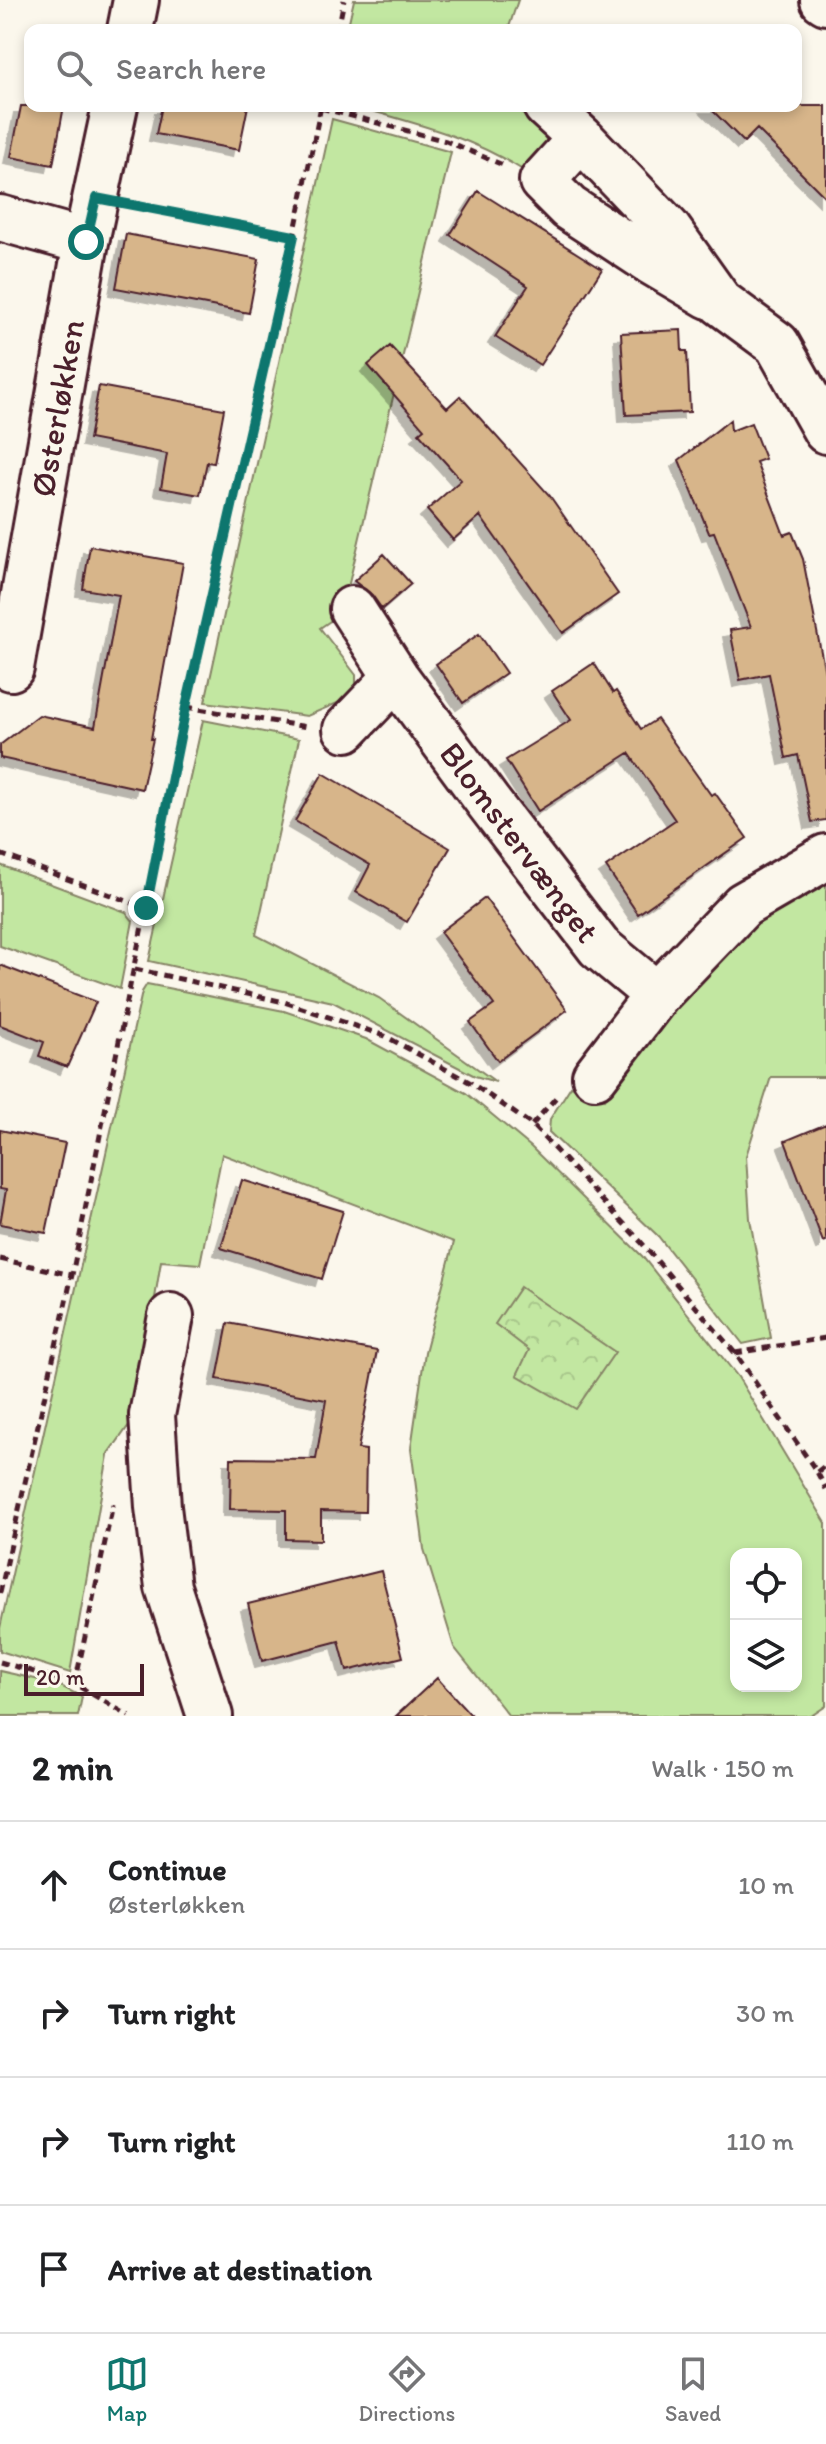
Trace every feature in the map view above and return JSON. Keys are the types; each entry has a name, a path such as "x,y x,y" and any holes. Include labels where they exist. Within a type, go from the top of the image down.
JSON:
{"street":[{"path":"131,24 136,0"},
{"name":"Østerløkken","path":"11,668 86,242 114,112"},
{"path":"553,112 668,229 720,302"},
{"path":"581,138 542,181 569,208 720,302 777,344 826,431"},
{"path":"0,218 86,242"},
{"name":"Blomstervænget","path":"352,609 396,677 599,947 657,995"},
{"path":"346,729 396,677"},
{"path":"595,1076 657,995 743,905 826,857"},
{"path":"171,1316 152,1415 158,1507 168,1587 210,1716"}],"path":[{"path":"339,24 344,0"},
{"path":"0,1593 72,1275 186,707 320,112"},
{"path":"339,112 446,141 542,181"},
{"path":"96,198 294,236"},
{"path":"0,854 146,908"},
{"path":"135,969 284,1002 385,1036 471,1083 532,1125 641,1242 735,1353 826,1489"},
{"path":"0,1259 72,1275"},
{"path":"735,1353 826,1338"},
{"path":"817,1472 826,1465"},
{"path":"75,1684 116,1489"},
{"path":"0,1662 75,1684 129,1716"}],"green space":[{"path":"354,0 518,0 510,24 348,24"},
{"path":"375,112 526,112 542,132 547,149 544,157 521,169 481,147"},
{"path":"332,119 451,152 342,613 320,628 356,675 356,687 340,702 307,716 205,702"},
{"path":"203,720 299,739 256,935 379,998 496,1082 475,1076 333,1002 149,961"},
{"path":"0,865 126,912 133,921 120,989 0,946"},
{"path":"826,883 826,1077 771,1077 746,1156 750,1219 771,1338 743,1344 658,1236 549,1132 550,1119 571,1086 605,1099 654,1028 695,978 765,918"},
{"path":"147,984 284,1011 366,1039 466,1093 531,1147 642,1256 738,1377 826,1523 826,1706 811,1716 509,1716 454,1647 424,1549 411,1448 425,1352 454,1242 222,1154 200,1264 161,1261 136,1415 108,1455 70,1673 0,1651 0,1628 142,992"},
{"path":"520,1287 615,1352 576,1409 517,1375 529,1350 495,1324"},
{"path":"0,1671 57,1684 82,1697 78,1716 0,1716"}],"building":[{"path":"21,106 24,106 24,112 63,112 53,165 11,157"},
{"path":"802,106 826,106 826,198 757,129 744,142 714,112 802,112"},
{"path":"161,112 247,112 239,150 156,134"},
{"path":"478,191 602,269 540,365 495,337 528,286 450,235"},
{"path":"126,234 259,259 249,313 116,288"},
{"path":"681,330 682,351 687,351 690,412 626,415 621,333"},
{"path":"390,346 447,408 460,396 550,496 618,594 563,633 480,516 453,540 427,510 461,480 419,433 424,429 368,365"},
{"path":"99,386 224,409 214,463 207,462 200,495 161,488 167,454 89,439"},
{"path":"730,420 731,431 751,423 765,459 756,462 784,535 792,532 803,559 826,678 826,820 812,822 798,755 786,758 769,674 740,680 730,630 751,627 714,532 709,533 679,460"},
{"path":"90,546 183,563 142,789 0,758 0,745 39,715 95,727 119,595 83,589"},
{"path":"384,554 411,584 382,609 372,595 354,581"},
{"path":"479,634 506,673 463,703 436,664"},
{"path":"594,663 641,729 657,719 711,795 715,793 747,838 638,914 606,867 675,820 629,753 538,811 506,760 571,720 552,691"},
{"path":"323,773 450,848 407,922 356,892 370,865 295,821"},
{"path":"485,898 567,1010 498,1061 470,1022 494,1005 440,932"},
{"path":"0,965 96,1002 67,1067 39,1056 44,1042 0,1025"},
{"path":"826,1124 826,1241 823,1242 785,1141"},
{"path":"0,1130 65,1143 46,1233 0,1224 6,1190 0,1189"},
{"path":"242,1180 343,1211 322,1279 221,1248"},
{"path":"228,1323 377,1351 358,1449 366,1450 365,1512 321,1511 321,1540 286,1539 286,1510 230,1509 231,1458 316,1459 326,1400 217,1379"},
{"path":"381,1571 403,1657 347,1671 339,1641 262,1661 248,1604"},
{"path":"437,1678 472,1716 396,1716"}],"route":[{"path":"86,242 96,198 294,236 186,707 146,908"}]}
